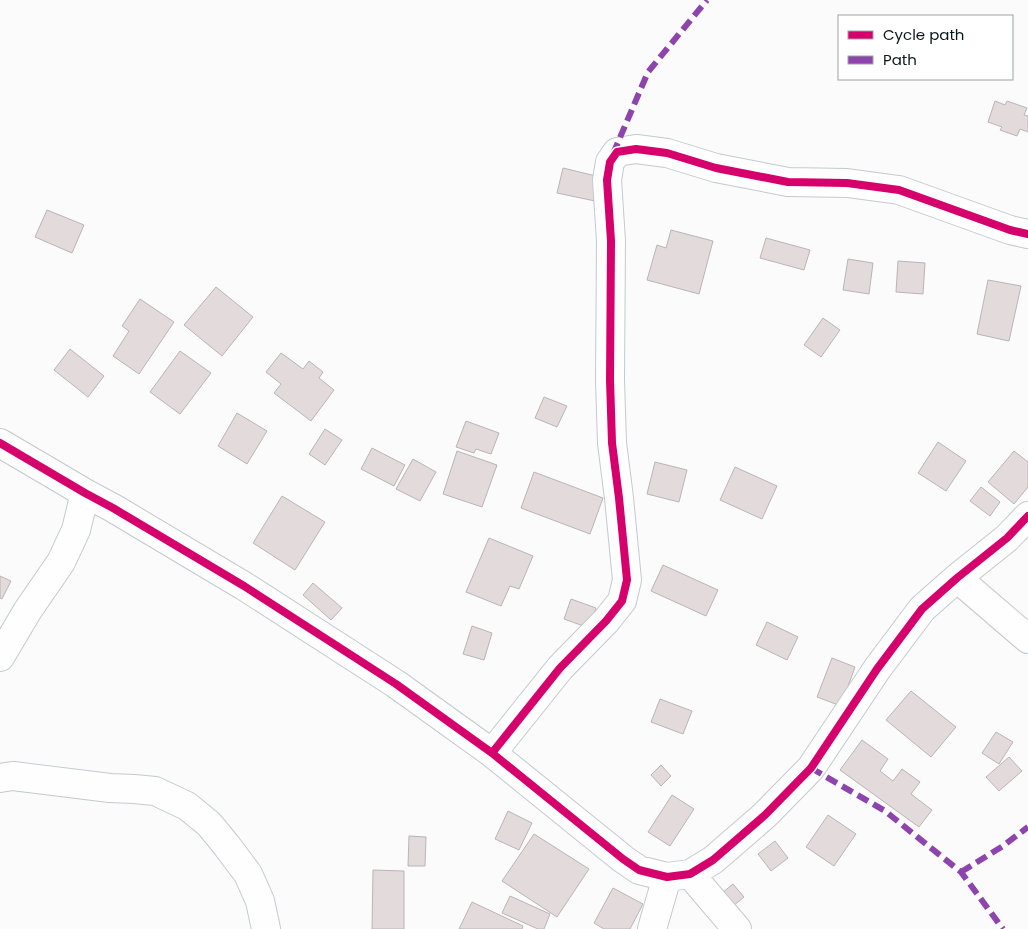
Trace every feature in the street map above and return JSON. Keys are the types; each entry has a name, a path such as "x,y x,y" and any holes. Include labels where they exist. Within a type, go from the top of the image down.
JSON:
{"street":[{"path":"492,753 560,668 606,621 622,601 627,580 612,443 610,380 611,242 607,180 610,162 617,152 636,149 667,153 716,168 788,182 848,183 899,190 1010,230 1028,234"},
{"path":"0,443 260,596 396,684 492,753 623,859 639,870 678,876 737,929"},
{"path":"0,657 28,610 61,562 76,530 85,493"},
{"path":"652,929 678,876 713,860 765,815 812,768 877,669 922,609 1007,538 1028,516"},
{"path":"957,578 1028,638"},
{"path":"0,778 13,776 102,787 155,791 187,806 209,824 248,874 260,901 266,929"}],"building":[{"path":"995,101 1005,105 1007,101 1027,108 1024,115 1028,116 1028,132 1020,129 1017,136 1000,130 1002,127 988,122"},
{"path":"563,168 600,177 595,201 557,193"},
{"path":"47,210 84,225 72,253 35,237"},
{"path":"671,230 713,241 699,294 647,280 657,245 666,248"},
{"path":"766,238 810,250 804,270 760,258"},
{"path":"848,259 873,263 869,294 843,290"},
{"path":"898,261 925,263 923,294 896,292"},
{"path":"988,280 1021,286 1009,341 977,334"},
{"path":"216,287 253,317 222,356 184,325"},
{"path":"140,299 174,322 139,374 113,356 129,331 122,326"},
{"path":"823,318 840,330 821,357 804,345"},
{"path":"70,349 104,376 88,397 54,370"},
{"path":"180,351 211,373 180,414 150,392"},
{"path":"281,353 303,369 309,361 323,372 319,378 334,390 311,421 274,393 281,384 266,372"},
{"path":"544,397 567,406 557,427 535,418"},
{"path":"237,413 267,431 247,464 218,446"},
{"path":"466,421 499,433 491,454 476,449 474,453 456,447"},
{"path":"325,429 342,440 325,465 309,454"},
{"path":"938,442 966,461 946,491 918,473"},
{"path":"372,448 405,465 394,486 361,469"},
{"path":"457,451 497,465 482,507 443,494"},
{"path":"1014,451 1028,462 1028,487 1014,504 988,482"},
{"path":"413,459 436,472 420,501 396,489"},
{"path":"655,462 687,470 679,502 647,494"},
{"path":"735,467 777,486 762,519 720,500"},
{"path":"534,472 603,498 590,534 521,508"},
{"path":"981,487 1000,502 990,516 970,501"},
{"path":"282,496 325,522 295,570 253,543"},
{"path":"489,538 533,556 519,589 510,586 501,606 466,592"},
{"path":"663,565 718,590 706,616 651,591"},
{"path":"0,576 11,581 2,599 0,598"},
{"path":"313,583 342,608 331,620 303,595"},
{"path":"571,599 596,608 589,628 564,619"},
{"path":"767,622 798,637 787,660 756,645"},
{"path":"472,626 492,633 484,660 463,654"},
{"path":"832,658 855,667 841,706 817,697"},
{"path":"911,691 956,727 931,757 886,720"},
{"path":"660,699 692,711 683,734 651,722"},
{"path":"996,732 1013,742 999,764 982,753"},
{"path":"862,740 888,759 880,771 893,781 902,769 920,782 911,794 932,810 919,827 840,770"},
{"path":"1009,757 1022,771 999,791 986,777"},
{"path":"661,765 671,776 661,786 651,775"},
{"path":"672,795 694,809 670,846 648,832"},
{"path":"508,811 532,823 519,850 495,839"},
{"path":"828,815 856,834 834,866 806,847"},
{"path":"534,834 589,869 557,917 502,881"},
{"path":"409,836 426,837 425,866 408,866"},
{"path":"775,841 788,858 771,871 758,854"},
{"path":"373,870 404,871 404,929 372,929"},
{"path":"733,884 744,897 727,911 716,898"},
{"path":"613,888 643,904 630,929 604,929 594,923"},
{"path":"510,896 550,914 544,929 538,929 502,913"},
{"path":"472,902 523,926 522,929 459,929"}],"marked path":[{"path":"613,154 648,72 707,0"},
{"path":"811,768 885,811 961,872 1003,929"},
{"path":"961,872 1003,846 1028,827"}],"cycle path":[{"path":"492,753 560,668 606,621 622,601 627,580 612,443 610,380 611,241 607,180 610,162 617,152 636,149 667,153 716,168 788,182 847,183 899,190 1010,230 1028,234"},
{"path":"0,443 244,586 396,684 492,753 623,859 639,870 667,877 690,874 713,860 765,815 811,768 877,669 922,609 1007,538 1028,516"}]}
